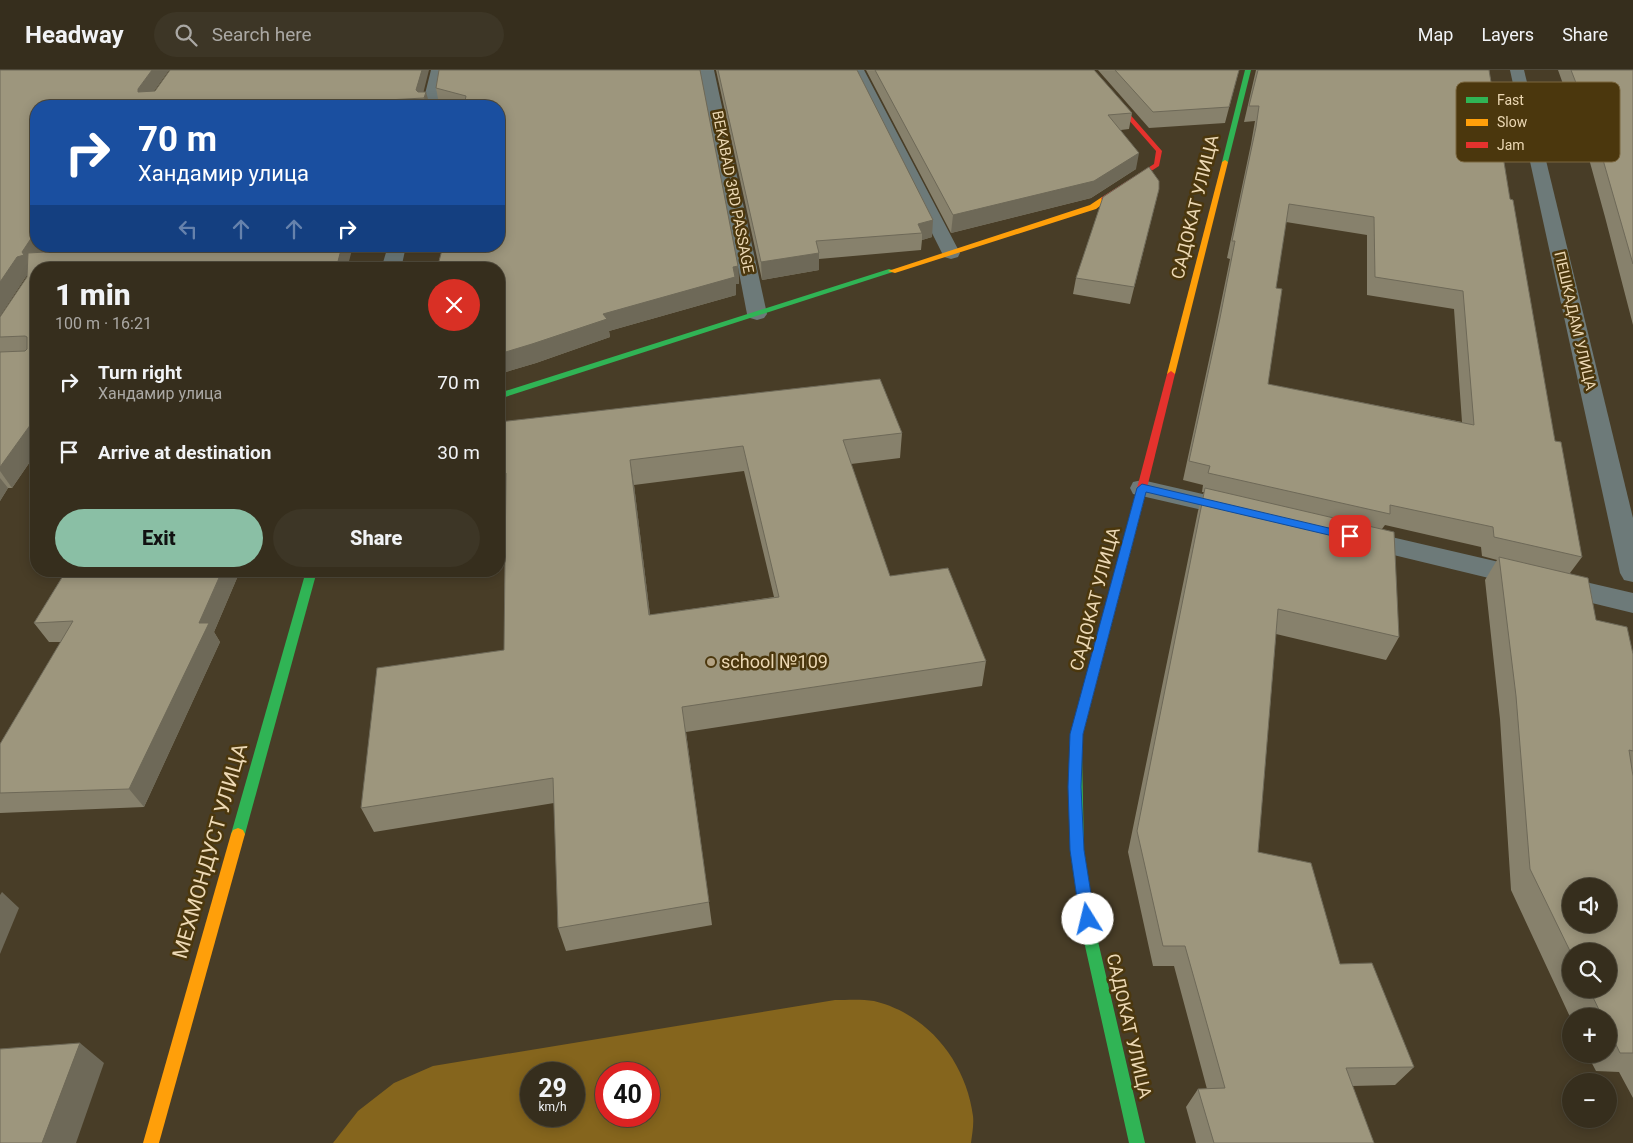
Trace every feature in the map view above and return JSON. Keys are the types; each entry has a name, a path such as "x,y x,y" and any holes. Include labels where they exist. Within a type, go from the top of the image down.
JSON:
{"street":[{"path":"430,100 438,70"},
{"name":"BEKABAD 3RD PASSAGE","path":"707,70 757,314"},
{"path":"857,70 951,253"},
{"path":"505,394 1093,207 1157,165 1160,151 1088,70"},
{"name":"САДОКАТ УЛИЦА","path":"1137,1143 1090,937 1077,850 1075,787 1077,734 1142,488 1248,70"},
{"name":"ПЕШКАДАМ УЛИЦА","path":"1538,162 1633,572"},
{"path":"1142,488 1258,515"},
{"path":"1335,533 1633,603"},
{"name":"МЕХМОНДУСТ УЛИЦА","path":"150,1143 310,577"}],"shaded area":[{"path":"835,1000 874,1001 893,1007 911,1017 941,1043 953,1059 969,1096 973,1130 971,1143 333,1143 358,1111 394,1083 433,1066"}],"building":[{"path":"0,70 152,70 138,89 138,92 155,91 170,70 422,70 416,90 418,92 426,92 424,98 387,100 30,100 30,240 22,252 24,255 17,257 0,282"},
{"path":"439,70 700,70 738,266 733,267 735,277 603,314 607,319 505,352 505,262 439,262 441,252 505,252 505,100 465,100 466,96 436,88"},
{"path":"718,70 857,70 933,220 918,224 922,233 816,241 819,253 761,262"},
{"path":"875,70 1094,70 1132,113 1108,115 1139,153 1094,181 953,215"},
{"path":"1115,70 1239,70 1229,107 1153,112"},
{"path":"1258,70 1489,70 1491,82 1456,82 1456,162 1504,162 1510,199 1513,200 1555,441 1561,442 1582,557 1494,537 1493,527 1390,505 1390,514 1208,473 1210,466 1189,461 1220,318 1235,241 1232,241 1259,106 1249,106","holes":["1289,204 1374,217 1375,277 1463,291 1474,425 1268,384 1282,289 1276,288"]},
{"path":"1571,70 1633,70 1633,264 1604,162 1620,162 1620,82 1576,82"},
{"path":"1149,167 1159,181 1159,189 1134,287 1076,278 1103,197"},
{"path":"340,252 338,262 30,262 30,425 0,467 0,352 25,351 27,349 27,337 0,337 0,317 27,277 28,253"},
{"path":"880,379 902,433 843,440 890,576 948,568 986,661 682,707 709,902 558,928 553,778 361,808 377,668 504,650 505,421","holes":["743,446 779,597 649,615 630,460"]},
{"path":"1205,488 1394,532 1399,637 1278,609 1258,852 1311,863 1340,964 1372,963 1414,1067 1346,1068 1374,1143 1214,1143 1198,1089 1225,1088 1185,946 1163,946 1137,831"},
{"path":"1499,557 1588,578 1596,620 1627,627 1633,654 1633,751 1629,750 1633,776 1633,1053 1620,1053 1617,1047 1617,1008 1598,1008 1593,998 1617,998 1617,943 1566,943 1530,869 1516,696"},
{"path":"62,577 219,577 199,623 209,623 129,789 0,793 0,744 73,621 34,623"},
{"path":"80,1043 42,1143 0,1143 0,1049"}],"traffic: fast":[{"path":"1225,162 1248,70"},
{"path":"505,394 892,271"},
{"path":"238,834 310,577"},
{"path":"1076,754 1077,850 1090,937 1137,1143"}],"traffic: slow":[{"path":"1171,374 1225,162"},
{"path":"892,271 1093,207 1105,199"},
{"path":"1076,754 1077,734 1141,492"},
{"path":"151,1143 238,834"}],"traffic: jam":[{"path":"1088,70 1159,151 1157,165 1105,199"},
{"path":"1141,492 1171,374"}],"place":[{"name":"school №109","path":"711,662"}],"route":[{"path":"1088,919 1077,850 1075,787 1077,734 1142,488 1350,536"}]}
